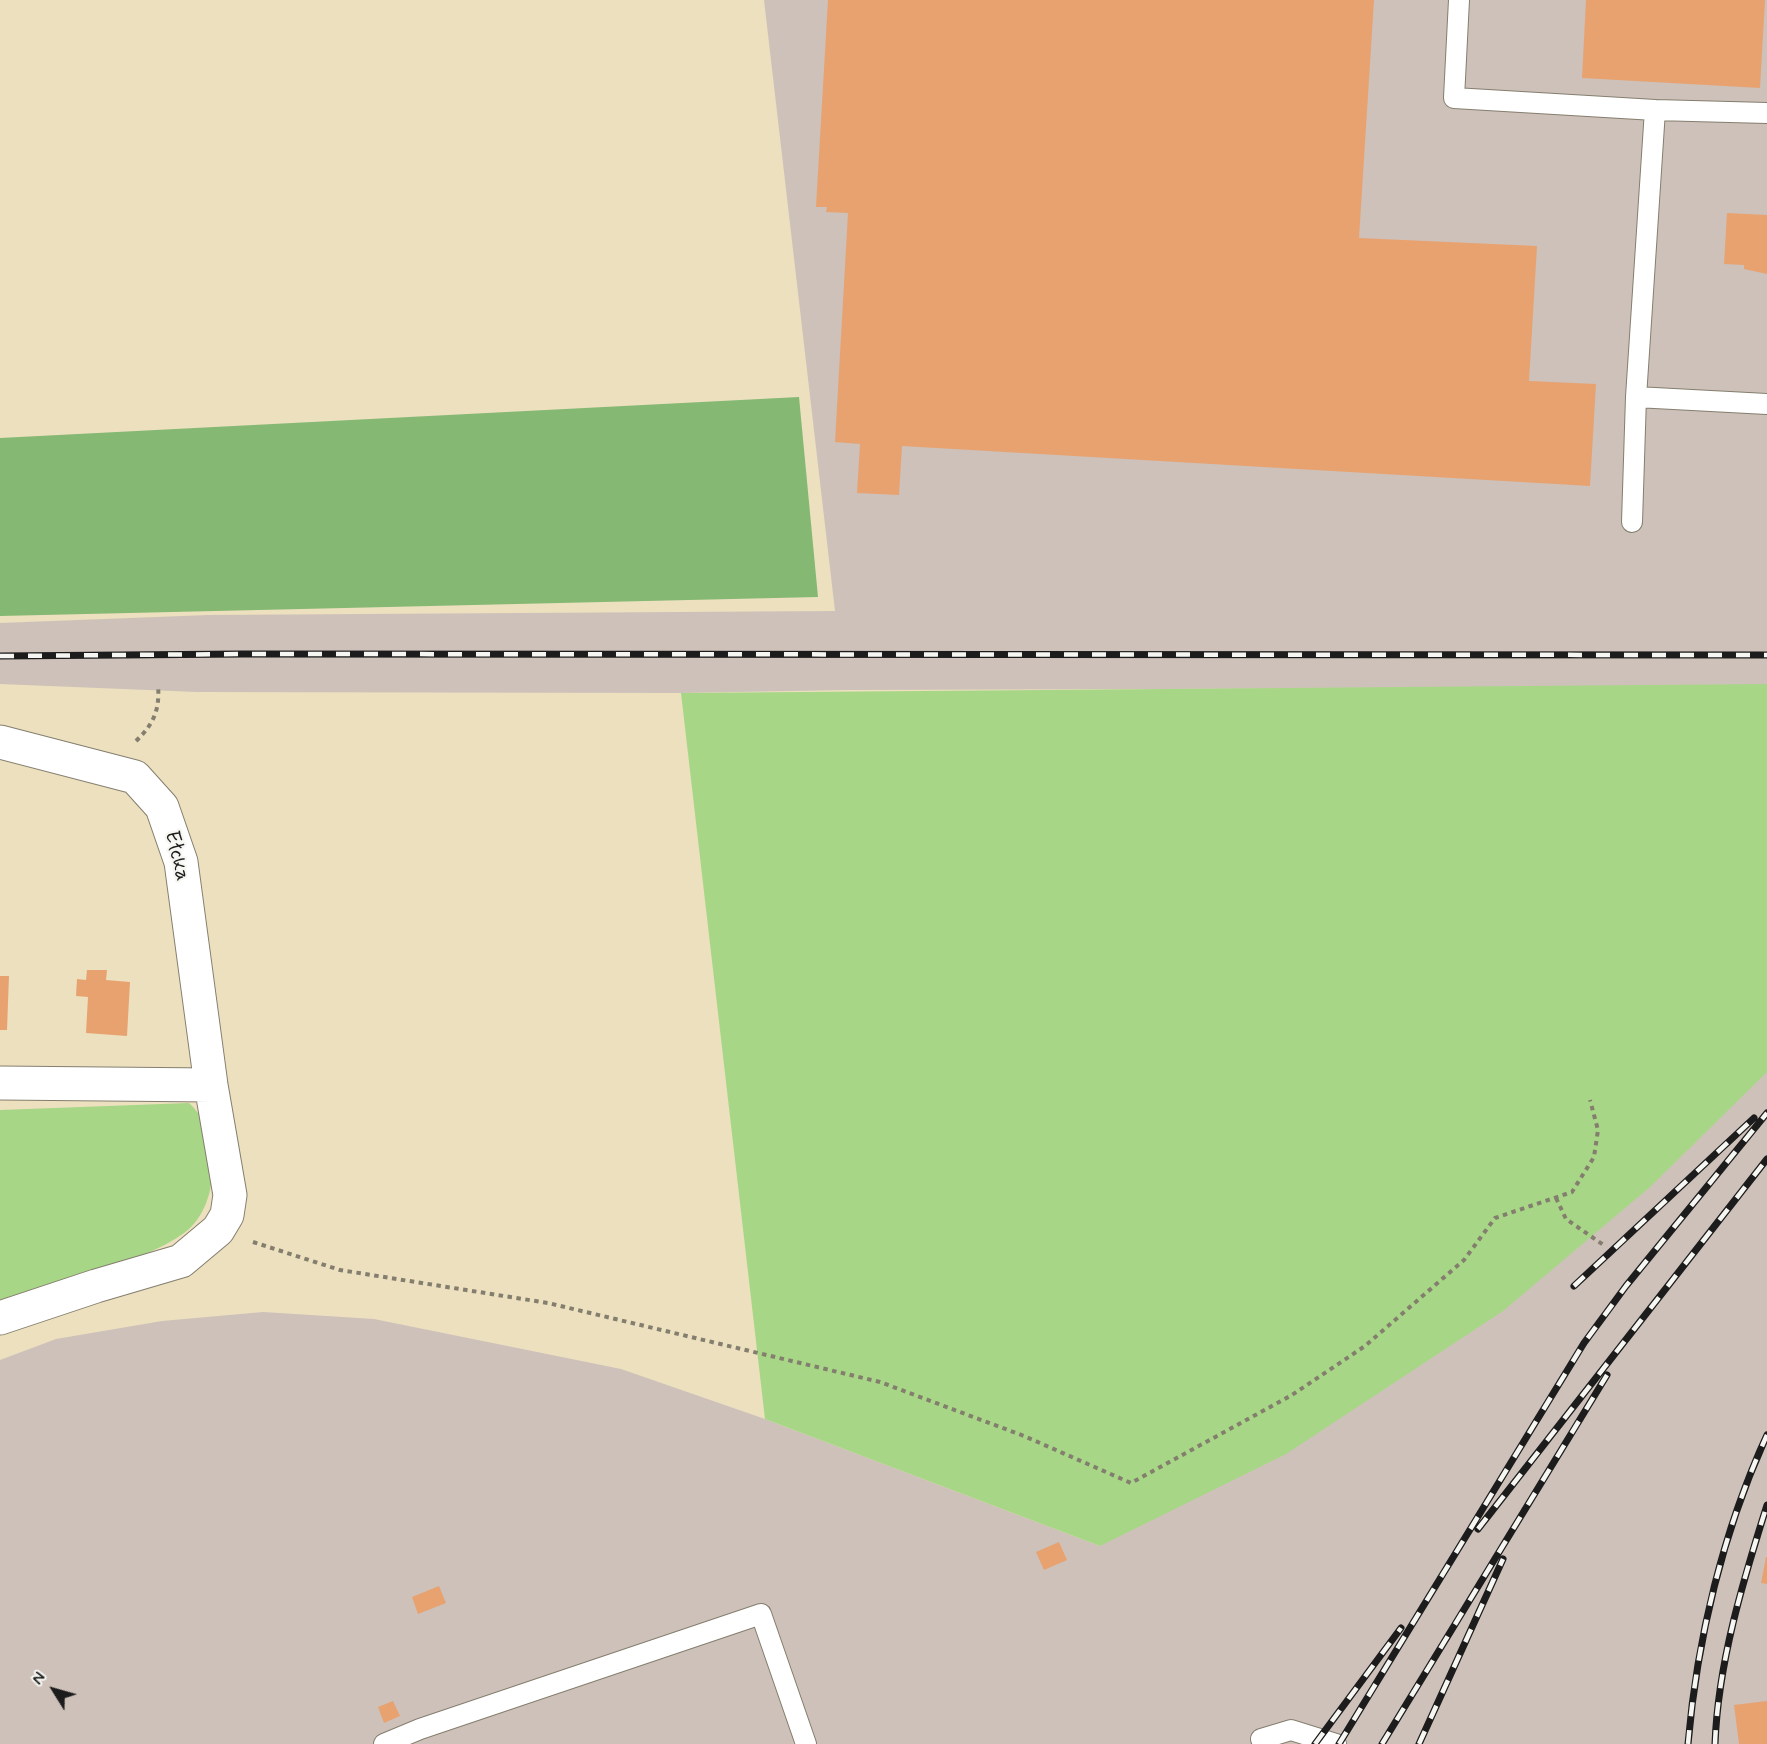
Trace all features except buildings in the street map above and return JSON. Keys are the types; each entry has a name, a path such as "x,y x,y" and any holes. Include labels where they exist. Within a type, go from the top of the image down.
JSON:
{"street":[{"name":"Ełcka","path":"0,742 135,777 162,807 181,862 211,1084 230,1195 227,1215 218,1230 181,1261 0,1318"},
{"path":"0,1083 211,1084"}],"lane":[{"path":"1459,0 1454,98 1655,110 1767,113"},
{"path":"1632,522 1636,397 1655,110"},
{"path":"1636,397 1767,404"},
{"path":"384,1744 420,1729 761,1614 806,1744"},
{"path":"1261,1739 1291,1730 1336,1744"}],"path":[{"path":"104,769 149,729 159,706 158,685"},
{"path":"218,1230 340,1270 548,1303 880,1382 1024,1436 1131,1483 1292,1395 1365,1346 1464,1260 1495,1218 1572,1192 1594,1157 1598,1130 1590,1100"},
{"path":"1556,1198 1566,1219 1605,1246"}],"shaded area":[{"path":"764,0 1767,0 1767,687 847,690 681,693 197,692 0,684 0,623 208,615 835,611"},
{"path":"1767,1037 1767,1744 0,1744 0,1360 56,1339 162,1321 263,1312 374,1319 621,1369 765,1419 1100,1546"}],"green space":[{"path":"799,397 818,597 0,616 0,438"},
{"path":"1767,684 1767,1072 1650,1187 1503,1311 1286,1454 1100,1546 765,1419 681,693"},
{"path":"189,1103 203,1121 212,1165 211,1184 206,1203 191,1227 175,1239 129,1261 0,1301 0,1110"}],"railway":[{"path":"0,656 243,654 1767,655"},
{"path":"1339,1744 1584,1343 1626,1286 1767,1113"},
{"path":"1574,1286 1754,1118"},
{"path":"1478,1529 1767,1159"},
{"path":"1382,1744 1607,1375"},
{"path":"1688,1744 1698,1665 1714,1586 1737,1509 1767,1435"},
{"path":"1715,1744 1726,1653 1749,1563 1767,1505"},
{"path":"1419,1744 1503,1559"},
{"path":"1315,1744 1401,1628"}]}
